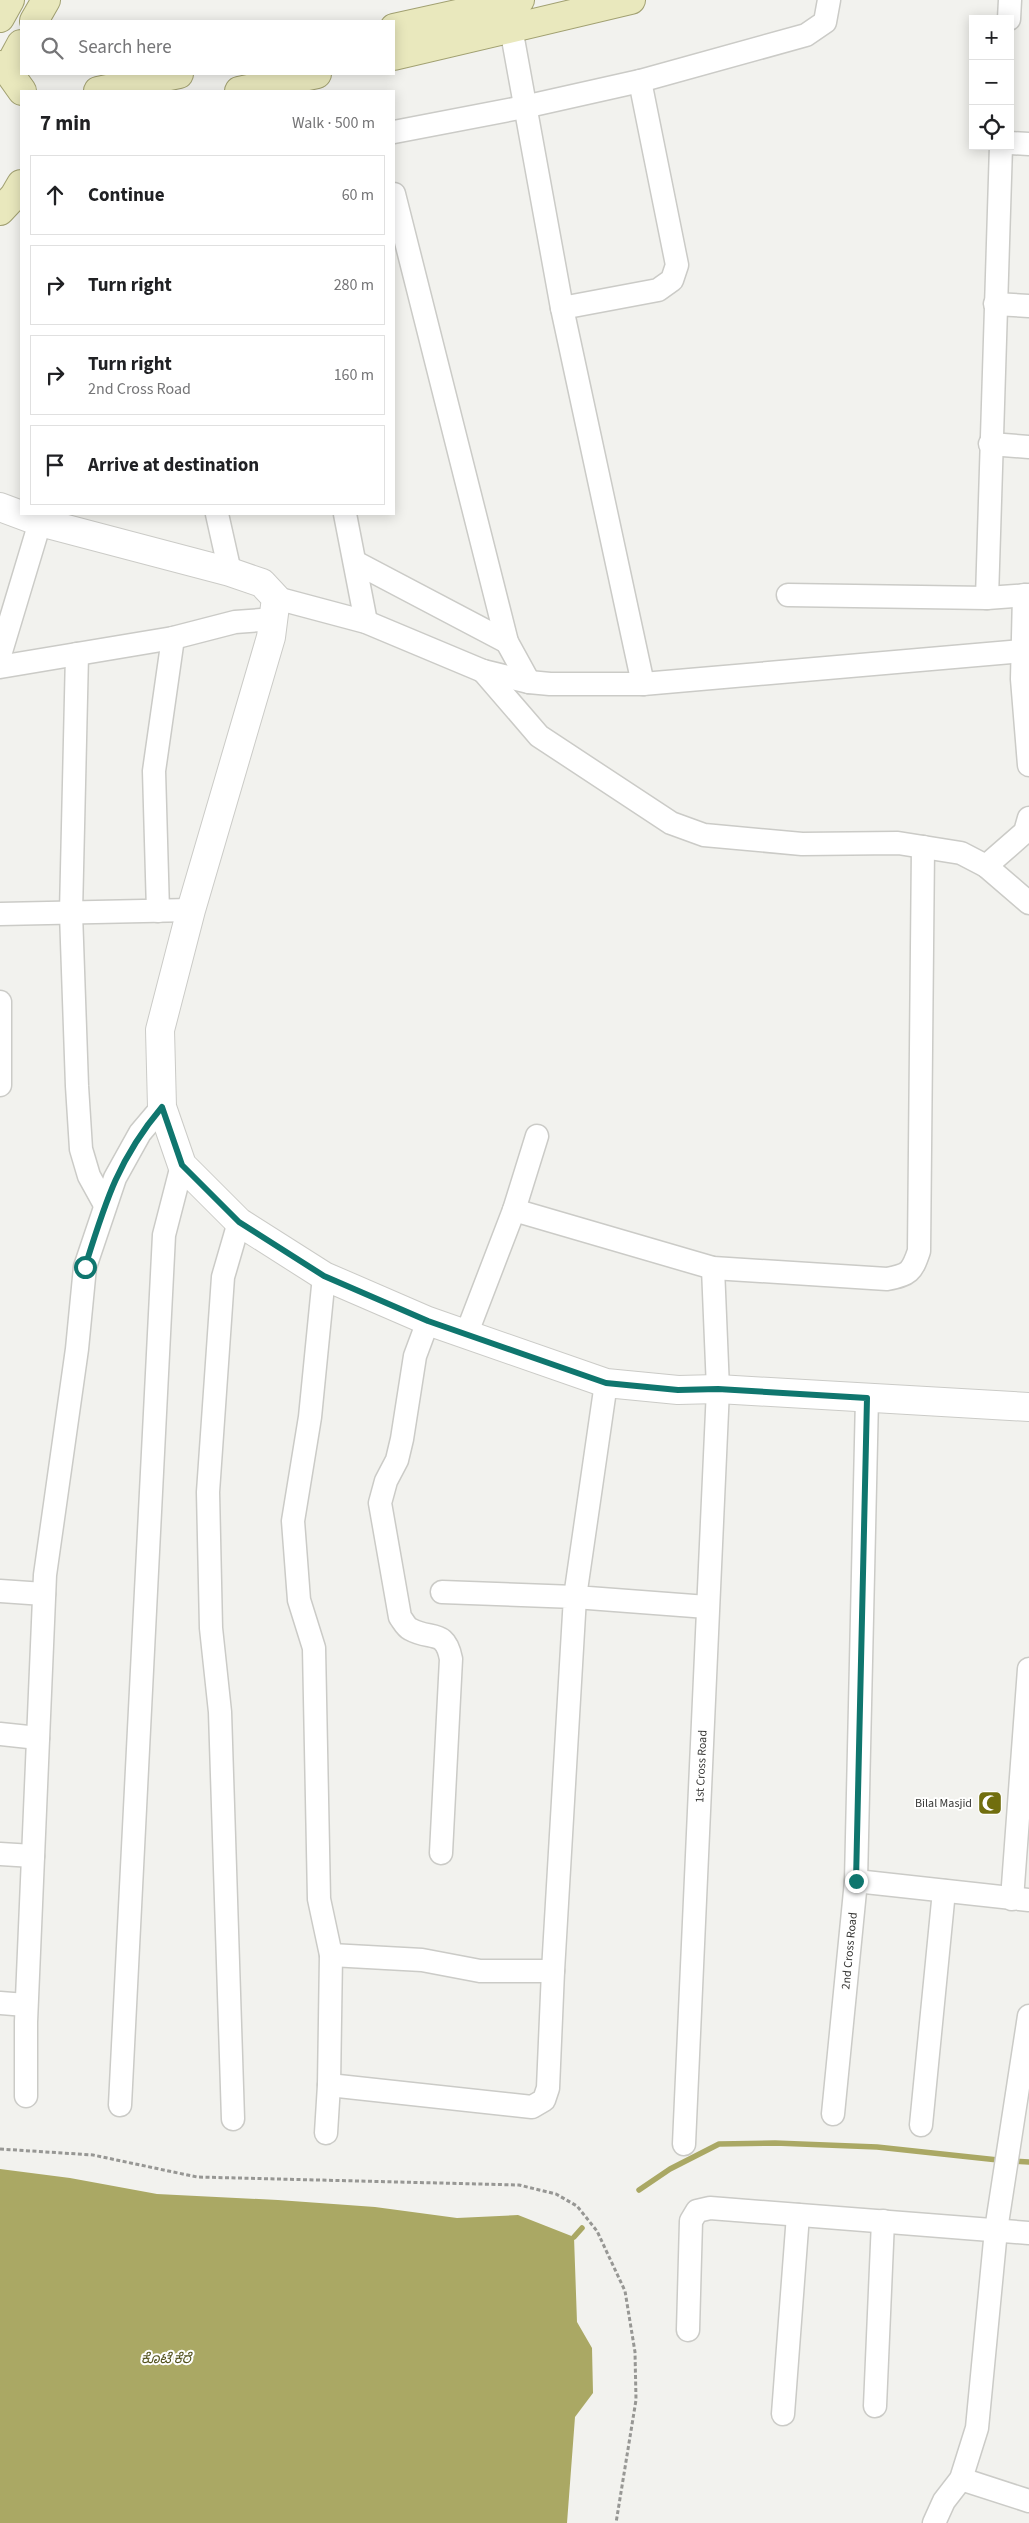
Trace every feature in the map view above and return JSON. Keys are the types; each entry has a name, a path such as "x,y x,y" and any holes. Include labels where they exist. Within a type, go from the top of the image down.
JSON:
{"main road":[{"path":"0,18 10,0"},
{"path":"35,20 46,0"},
{"path":"395,28 520,0"},
{"path":"395,56 632,0"},
{"path":"10,75 20,47"},
{"path":"103,90 174,75"},
{"path":"255,90 313,75"},
{"path":"0,211 14,196 20,186"}],"street":[{"path":"395,132 524,107 640,81 806,35 825,22 829,0"},
{"path":"1009,15 1010,0"},
{"path":"511,28 562,308 643,684"},
{"path":"562,308 658,290 672,280 677,265 640,81"},
{"path":"1014,143 1029,144"},
{"path":"987,598 990,444 1001,150"},
{"path":"395,198 507,642 529,682"},
{"path":"995,304 1029,306"},
{"path":"990,444 1029,447"},
{"path":"0,507 20,514"},
{"path":"21,515 40,522 230,572 262,583 275,608 191,910 160,1030 162,1107 182,1165 239,1222 324,1276 428,1321 606,1383 678,1390 718,1389 1029,1407"},
{"path":"217,515 230,572"},
{"path":"345,515 366,622"},
{"path":"0,655 40,522"},
{"path":"355,562 507,642"},
{"path":"788,595 987,598 1027,595 1022,651 1029,766"},
{"path":"0,667 173,638 235,622 275,608 366,622 482,671 529,682 643,684 1022,651"},
{"path":"158,911 154,771 173,638"},
{"path":"78,654 71,913 81,1149 89,1176 105,1205"},
{"path":"482,671 539,736 671,823 685,830 704,835 802,844 898,843 961,853 986,866 1029,903"},
{"path":"986,866 1025,832 1029,818"},
{"path":"514,1210 713,1268 888,1279 904,1276 914,1267 919,1251 923,846"},
{"path":"0,914 191,910"},
{"path":"0,1002 0,1085"},
{"path":"26,2096 26,2005 45,1575 77,1349 85,1267 115,1178 140,1133 162,1107"},
{"path":"466,1335 514,1210 537,1136"},
{"path":"120,2106 164,1235 182,1165"},
{"path":"233,2119 220,1712 211,1628 208,1492 223,1277 239,1222"},
{"name":"1st Cross Road","path":"684,2144 718,1389 713,1268"},
{"path":"324,1276 310,1417 293,1521 299,1600 314,1648 320,1899 331,1955 329,2085 326,2133"},
{"path":"428,1321 415,1356 409,1400 398,1453 386,1481 380,1503 400,1617 410,1629 440,1637 448,1647 451,1659 441,1853"},
{"path":"329,2085 532,2106 544,2100 548,2088 575,1598 606,1383"},
{"name":"2nd Cross Road","path":"833,2114 856,1881 867,1398"},
{"path":"0,1591 44,1594"},
{"path":"442,1592 575,1598 707,1607"},
{"path":"856,1881 1021,1899 1029,1669"},
{"path":"0,1734 38,1738"},
{"path":"0,1854 33,1856"},
{"path":"921,2125 944,1891"},
{"path":"331,1955 422,1960 480,1971 553,1971"},
{"path":"0,2003 26,2005"},
{"path":"934,2523 944,2501 961,2479 977,2428 996,2230 1029,2016"},
{"path":"688,2330 691,2221 696,2211 710,2208 1029,2233"},
{"path":"783,2414 798,2215"},
{"path":"875,2406 882,2221"},
{"path":"961,2479 1029,2501"}],"path":[{"path":"0,2149 94,2155 197,2177 519,2186 556,2194 577,2206 597,2231 625,2291 635,2352 636,2400 616,2523"}],"water":[{"name":"ಕೊಟೆ ಕೆರೆ","path":"0,2169 70,2178 157,2194 375,2207 457,2218 518,2215 574,2237 577,2322 592,2348 593,2393 575,2417 567,2523 0,2523"}],"waterway":[{"path":"639,2190 670,2169 719,2144 775,2143 877,2147 998,2160"},
{"path":"1012,2161 1029,2162"},
{"path":"574,2237 582,2228"}],"place":[{"name":"Bilal Masjid","path":"990,1803"}],"route":[{"path":"85,1267 115,1178 140,1133 162,1107 182,1165 239,1222 324,1276 428,1321 606,1383 678,1390 718,1389 867,1398 856,1881"}]}
